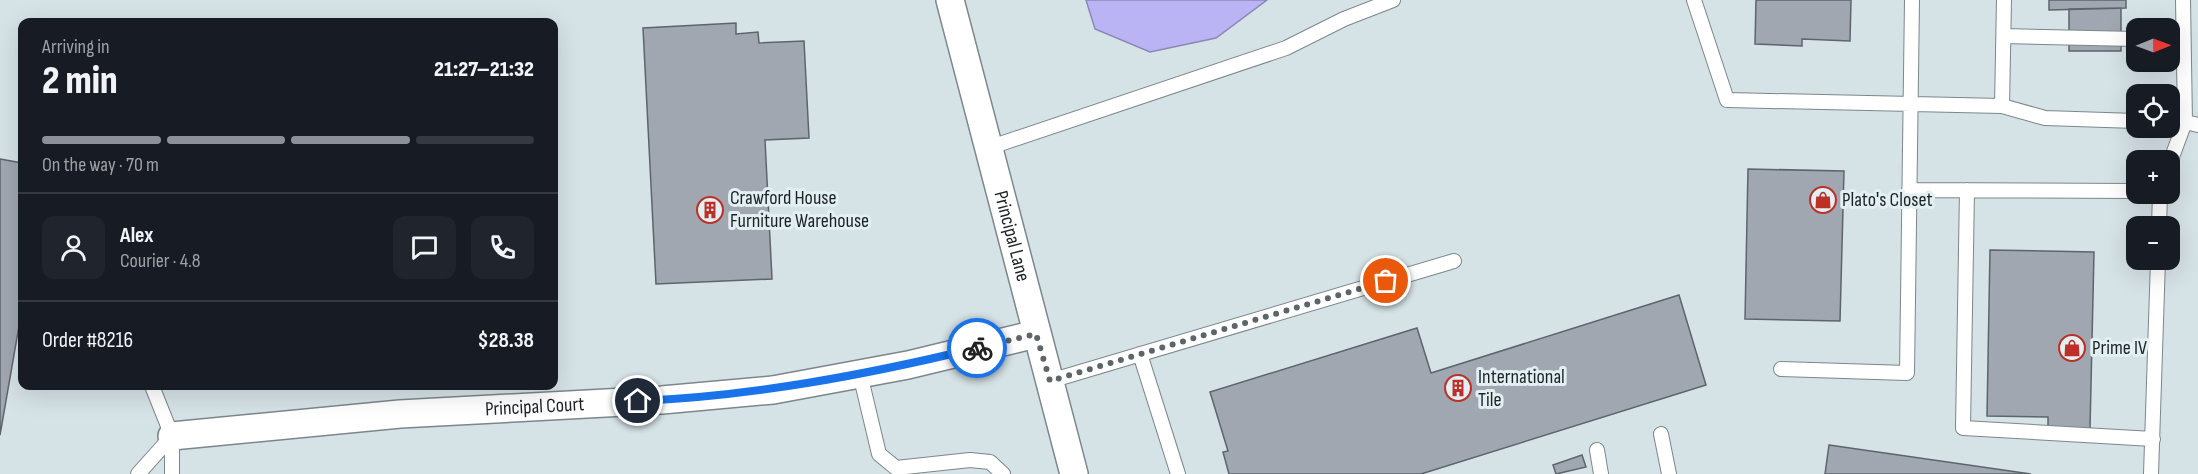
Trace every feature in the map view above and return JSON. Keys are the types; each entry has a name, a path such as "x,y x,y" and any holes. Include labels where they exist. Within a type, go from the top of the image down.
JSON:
{"street":[{"name":"Principal Lane","path":"950,0 1074,474"},
{"name":"Principal Court","path":"172,436 400,414 662,400 773,390 860,374 1036,334"}],"lane":[{"path":"988,148 1286,48 1344,19 1393,0"},
{"path":"1694,0 1727,100 2002,106 2045,118 2126,121"},
{"path":"1781,369 1907,373 1912,0"},
{"path":"2002,106 2004,0"},
{"path":"2180,18 2183,0"},
{"path":"2004,36 2126,39"},
{"path":"2177,150 2191,123 2180,62"},
{"path":"1909,190 2126,191"},
{"path":"1967,190 1963,428 2153,439"},
{"path":"1050,381 1454,261"},
{"path":"2151,474 2158,270"},
{"path":"1140,354 1178,474"},
{"path":"860,374 879,454 896,468 970,460 990,462 1003,474"},
{"path":"154,390 172,436 172,474"},
{"path":"1661,434 1670,474"},
{"path":"138,474 172,436"},
{"path":"1597,450 1601,474"}],"shaded area":[{"path":"1086,0 1267,0 1216,38 1150,52 1095,29"}],"building":[{"path":"1756,0 1851,0 1850,41 1802,39 1802,46 1755,44"},
{"path":"2049,0 2126,0 2126,8 2049,10"},
{"path":"2121,8 2121,51 2069,51 2069,9"},
{"name":"Crawford House Furniture Warehouse","path":"736,23 736,34 758,32 759,43 804,41 809,138 765,140 772,279 656,284 643,28"},
{"path":"0,159 18,162 18,332 0,435"},
{"path":"1748,169 1844,171 1840,321 1745,319"},
{"path":"1990,250 2094,252 2090,429 2048,427 2048,417 1987,416"},
{"name":"International Tile","path":"1679,295 1706,385 1421,474 1229,474 1223,452 1228,451 1210,392 1417,328 1431,373"},
{"path":"1829,445 2031,474 1825,474"},
{"path":"1582,455 1586,467 1556,474 1553,465"}],"way so far":[{"path":"977,348 1036,334 1050,381 1386,281"}],"place":[{"name":"Plato's Closet","path":"1823,200"},
{"name":"Crawford House Furniture Warehouse","path":"710,210"},
{"name":"Prime IV","path":"2072,348"},
{"name":"International Tile","path":"1458,388"}],"route":[{"path":"638,401 773,390 908,365 977,348"}]}
